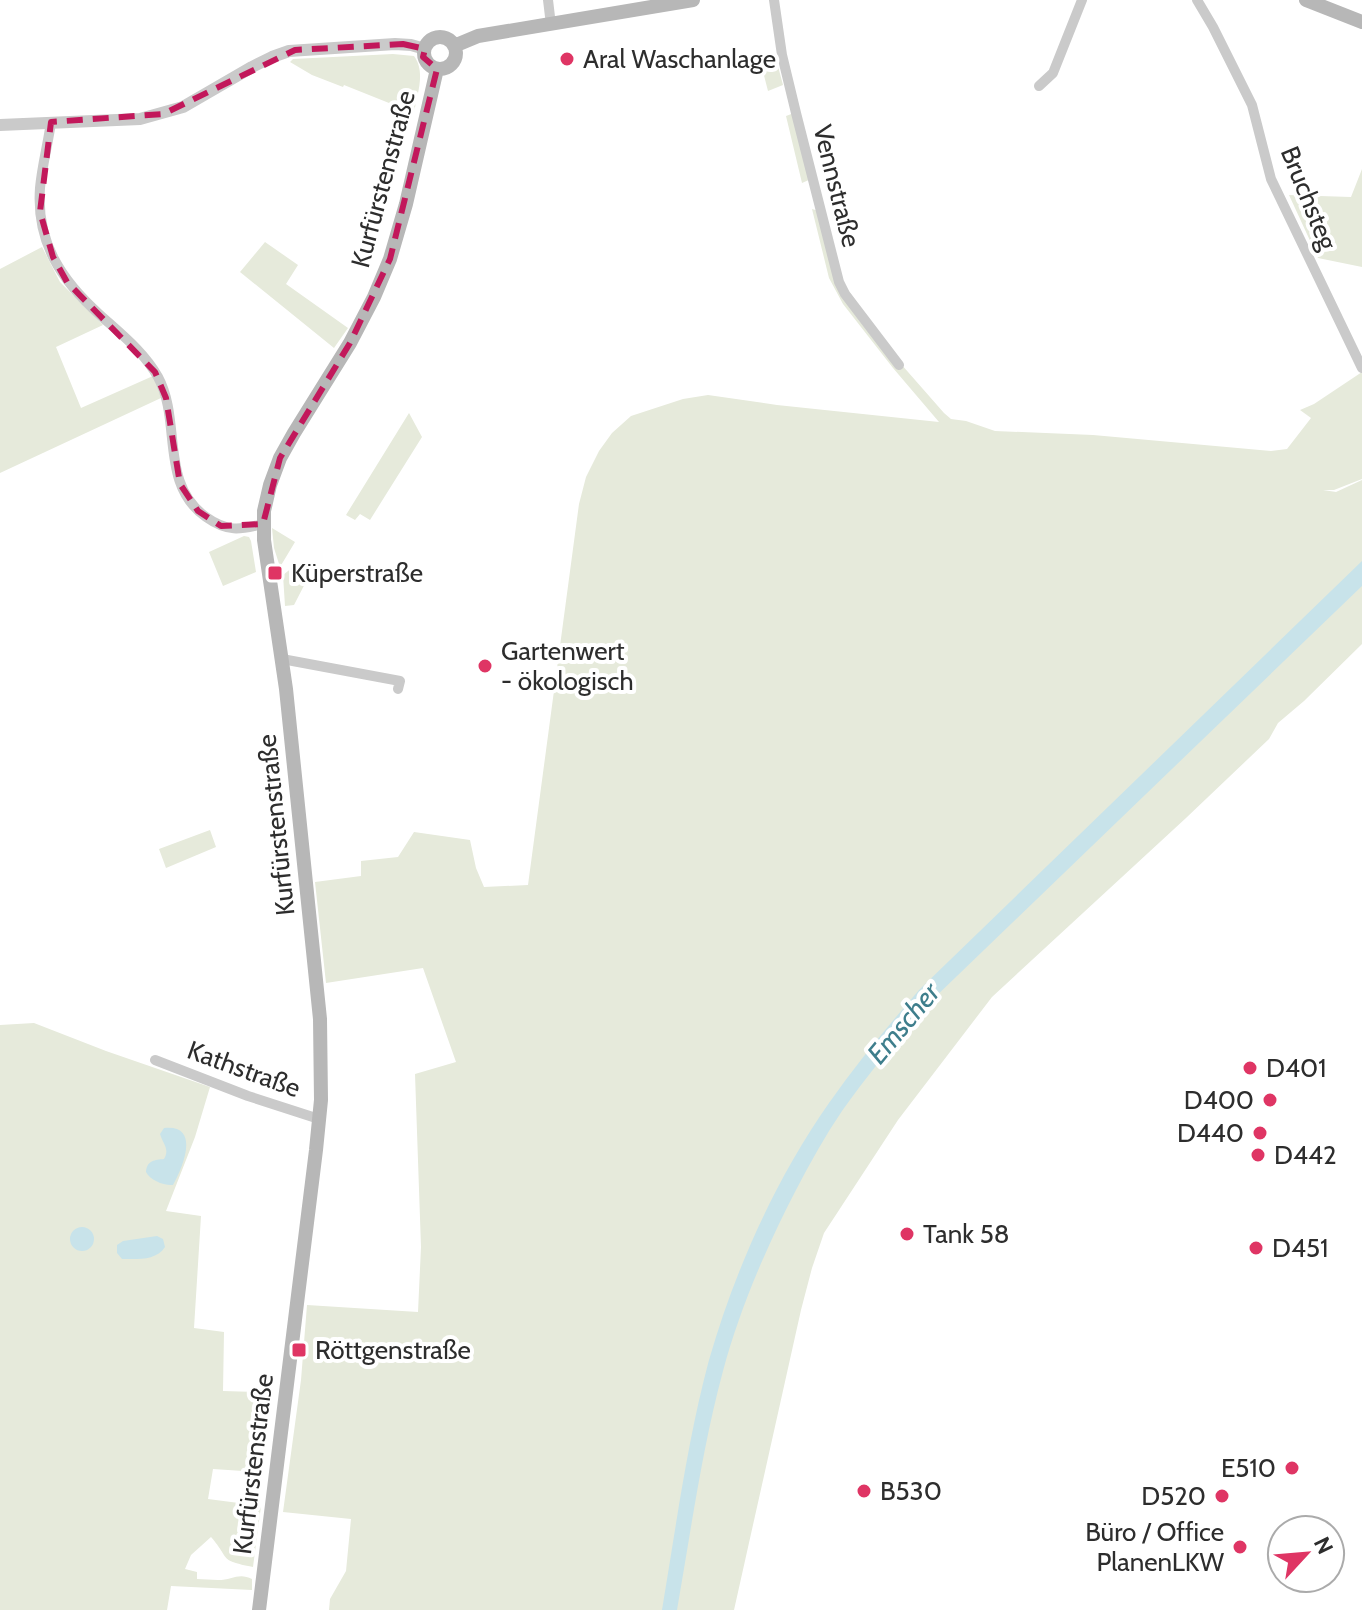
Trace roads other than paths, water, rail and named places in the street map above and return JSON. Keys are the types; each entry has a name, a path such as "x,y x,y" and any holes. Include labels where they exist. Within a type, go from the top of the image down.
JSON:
{"main road":[{"path":"425,49 429,42 438,38 447,39 454,46 475,37 693,0"},
{"path":"1306,0 1328,4 1362,22"},
{"name":"Kurfürstenstraße","path":"425,49 426,61 437,69 453,63 456,54 454,46"},
{"name":"Kurfürstenstraße","path":"259,1610 322,1080 320,1019 282,659 263,524 270,485 280,458 350,343 390,259 437,69"}],"street":[{"path":"548,0 551,25"},
{"name":"Vennstraße","path":"774,0 782,55 839,282 899,365"},
{"path":"1039,86 1053,73 1082,0"},
{"name":"Bruchsteg","path":"1197,0 1252,105 1271,179 1362,368"},
{"path":"0,125 140,119 163,114 183,107 252,67 289,51 395,44 425,49"},
{"path":"51,122 40,186 40,212 44,236 53,257 67,282 136,348 155,372 166,398 177,475 192,505 212,521 231,529 263,524"},
{"path":"282,659 400,681 398,689"},
{"name":"Kathstraße","path":"155,1060 319,1119"}],"water":[{"name":"Emscher","path":"1362,561 1362,586 930,1002 884,1055 842,1111 785,1212 737,1324 709,1430 677,1610 662,1610 694,1422 719,1326 758,1227 809,1132 873,1045 919,990"},
{"path":"164,1128 175,1129 186,1140 184,1158 173,1185 158,1182 146,1172 150,1163 164,1159 166,1155 160,1134"},
{"path":"82,1227 90,1231 94,1239 90,1247 82,1251 74,1247 70,1239 74,1231"},
{"path":"157,1236 163,1239 165,1247 157,1255 122,1259 117,1253 117,1245 123,1241"}],"place":[{"name":"Aral Waschanlage","path":"567,59"},
{"name":"Küperstraße","path":"275,573"},
{"name":"Gartenwert - ökologisch","path":"485,666"},
{"name":"D401","path":"1250,1068"},
{"name":"D400","path":"1270,1100"},
{"name":"D440","path":"1260,1133"},
{"name":"D442","path":"1258,1155"},
{"name":"Tank 58","path":"907,1234"},
{"name":"D451","path":"1256,1248"},
{"name":"Röttgenstraße","path":"299,1350"},
{"name":"E510","path":"1292,1468"},
{"name":"B530","path":"864,1491"},
{"name":"D520","path":"1222,1496"},
{"name":"Büro / Office PlanenLKW","path":"1240,1547"}]}
